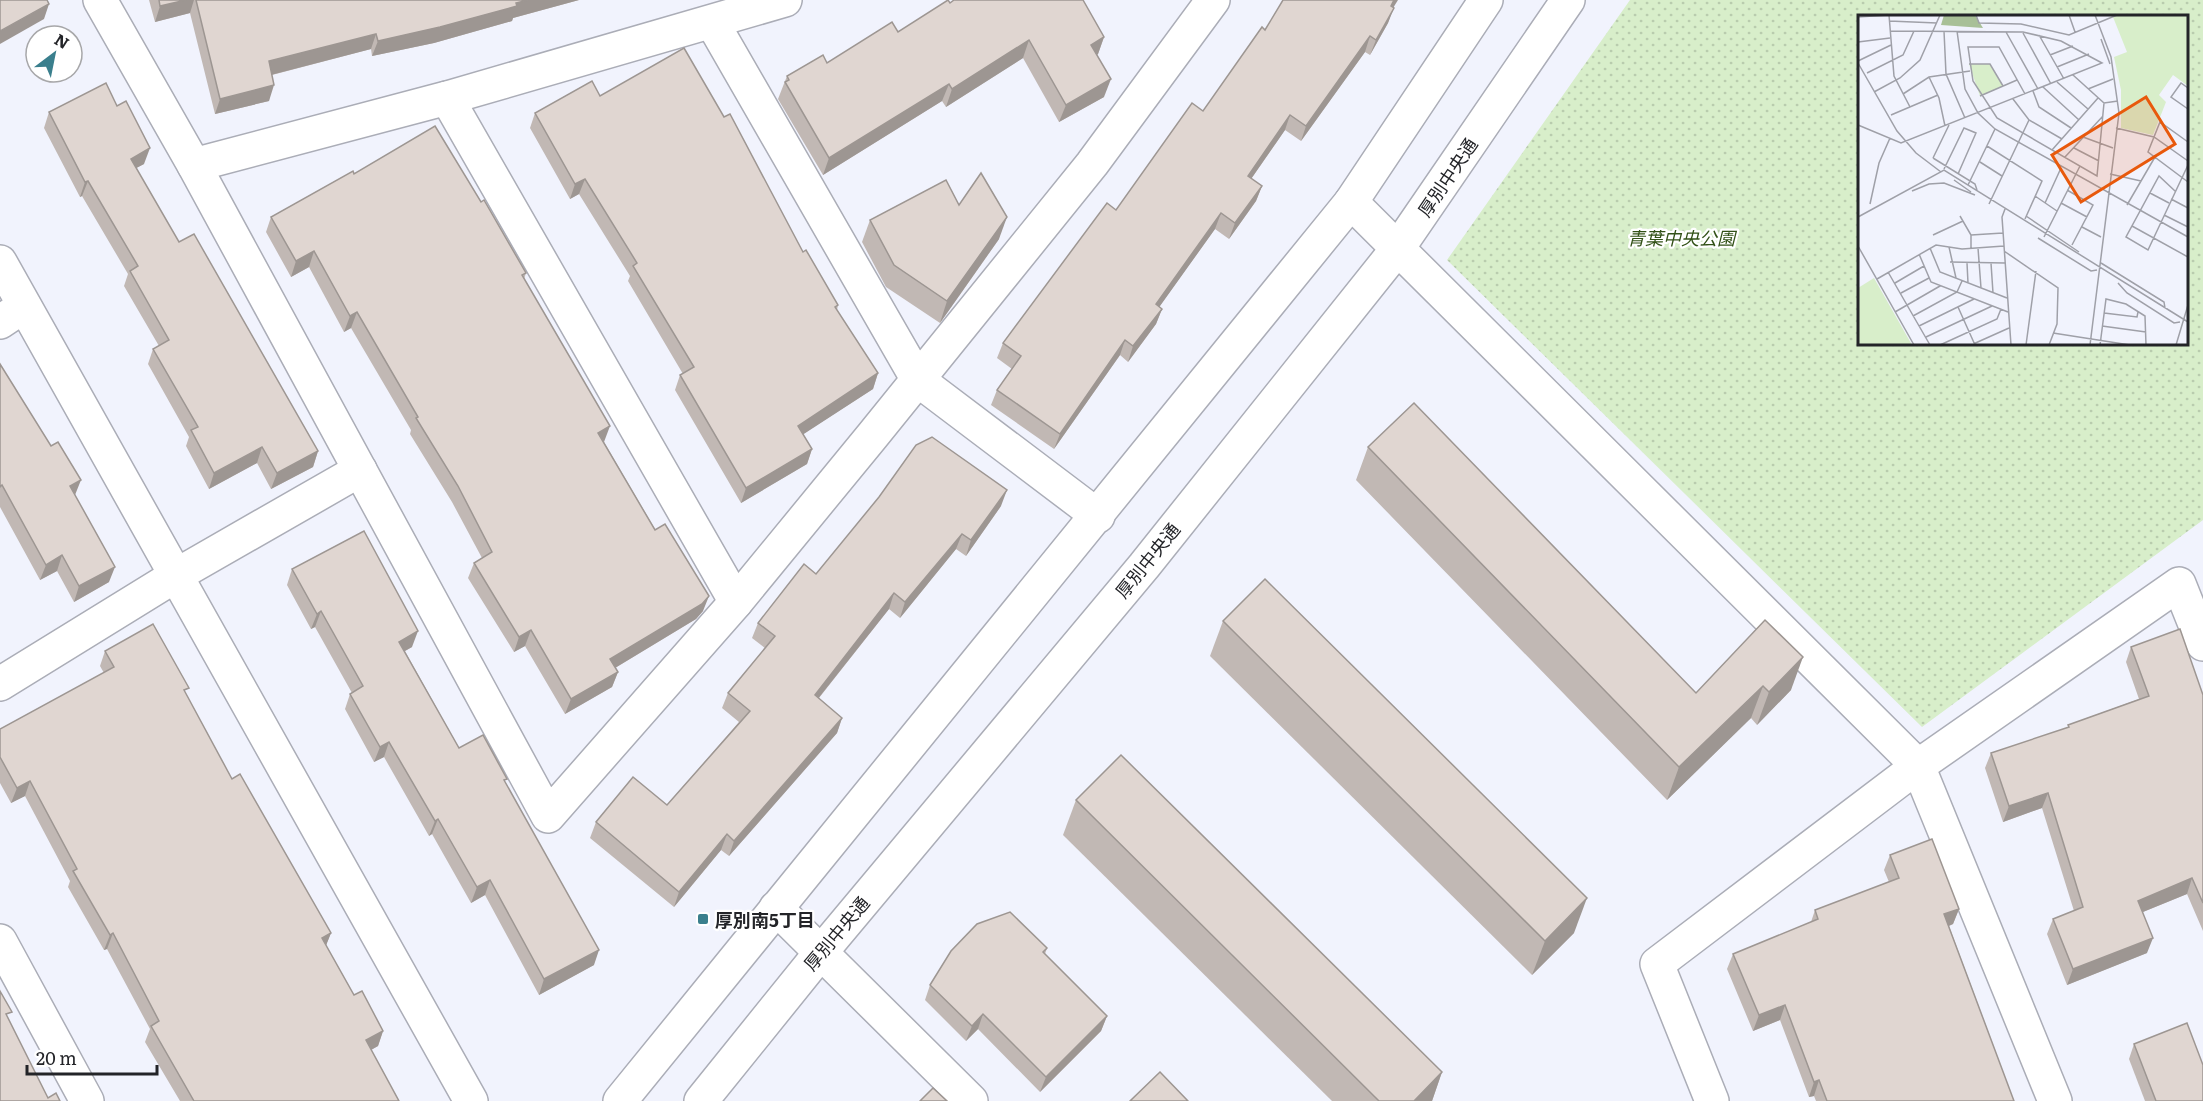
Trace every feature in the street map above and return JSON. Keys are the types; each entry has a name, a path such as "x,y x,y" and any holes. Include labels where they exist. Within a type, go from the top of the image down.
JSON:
{"street":[{"path":"100,0 194,165 548,816 736,602 918,380 1092,164 1213,0"},
{"path":"194,165 447,98 785,0"},
{"path":"620,1101 1098,516 1351,202 1486,0"},
{"name":"厚別中央通","path":"701,1101 822,951 1144,566 1398,248 1569,0"},
{"path":"712,22 918,380 1098,516"},
{"path":"447,98 736,602"},
{"path":"1351,202 1918,766 2055,1101"},
{"path":"0,262 12,314 175,576 471,1101"},
{"path":"0,684 175,576 360,470"},
{"path":"1712,1101 1657,964 1918,766 2179,584 2203,644"},
{"path":"776,908 971,1101"},
{"path":"0,941 87,1101"}],"green space":[{"name":"青葉中央公園","path":"1630,0 2203,0 2203,520 1922,727 1447,260"}],"building":[{"path":"0,0 47,0 49,4 0,31"},
{"path":"159,0 186,0 160,6"},
{"path":"196,0 528,0 516,3 517,6 440,27 378,41 376,34 269,61 274,85 220,99"},
{"path":"948,0 950,3 954,0 1083,0 1104,37 1091,45 1111,79 1066,105 1029,40 952,89 949,84 829,158 785,82 789,80 787,76 823,55 827,63 892,22 898,32"},
{"path":"1283,0 1394,0 1391,6 1394,8 1376,40 1370,36 1306,126 1290,115 1248,176 1262,186 1235,223 1221,213 1156,304 1162,309 1133,346 1125,340 1060,434 997,390 1021,356 1003,343 1107,203 1116,210 1192,103 1203,111 1262,27 1265,30"},
{"path":"684,48 724,117 730,114 803,252 806,250 838,305 835,307 878,373 798,426 812,449 746,488 680,375 694,367 633,266 637,263 585,179 575,184 535,113 592,81 600,96"},
{"path":"106,83 117,106 126,101 150,148 131,159 179,242 194,234 318,451 277,473 262,447 214,473 191,430 198,427 153,349 169,340 130,271 138,266 88,181 85,182 49,112"},
{"path":"435,126 481,202 484,200 526,273 522,275 610,426 598,433 655,530 665,524 709,596 702,604 610,659 618,672 571,699 531,630 519,637 474,563 492,552 458,486 416,418 418,417 357,312 350,316 314,251 296,261 271,217 353,171 354,174"},
{"path":"981,173 1007,217 947,301 894,265 870,220 946,180 959,205"},
{"path":"0,364 51,446 58,442 81,480 70,486 115,567 79,586 62,555 46,565 2,485 0,487"},
{"path":"1414,403 1696,693 1765,620 1803,657 1769,692 1763,686 1679,767 1368,447"},
{"path":"932,437 1007,490 971,540 962,534 905,602 894,593 815,695 842,718 734,841 727,834 679,892 596,822 633,777 667,805 750,711 728,693 775,636 758,623 804,564 816,574 879,497 916,445"},
{"path":"364,531 418,631 399,642 459,748 483,735 507,779 504,780 599,950 544,979 490,880 477,887 438,819 435,821 389,742 380,747 350,694 363,686 321,611 317,614 292,569"},
{"path":"1265,579 1587,898 1545,941 1223,621"},
{"path":"153,624 189,688 184,690 232,779 240,774 331,933 322,938 354,995 362,991 383,1031 366,1040 399,1101 194,1101 151,1026 159,1021 113,933 110,935 73,871 77,869 30,781 17,788 0,757 0,729 114,667 105,651"},
{"path":"2180,629 2203,695 2203,903 2192,878 2138,901 2153,938 2073,969 2053,919 2083,907 2048,793 2009,806 1991,753 2069,727 2068,725 2149,696 2131,647"},
{"path":"1121,755 1442,1072 1414,1101 1379,1101 1076,800"},
{"path":"1932,839 1959,909 1944,914 2014,1101 1827,1101 1819,1080 1814,1082 1785,1005 1759,1015 1733,954 1818,919 1815,910 1899,878 1890,855"},
{"path":"1010,912 1047,948 1043,952 1107,1016 1046,1077 983,1014 972,1026 930,985 951,951 977,924"},
{"path":"0,991 12,1012 6,1014 48,1098 56,1093 60,1101 0,1101"},
{"path":"2187,1023 2203,1065 2203,1101 2156,1101 2134,1044"},
{"path":"1160,1072 1188,1101 1130,1101"},
{"path":"933,1088 947,1101 920,1101"}],"place":[{"name":"厚別南5丁目","path":"703,919"}]}
